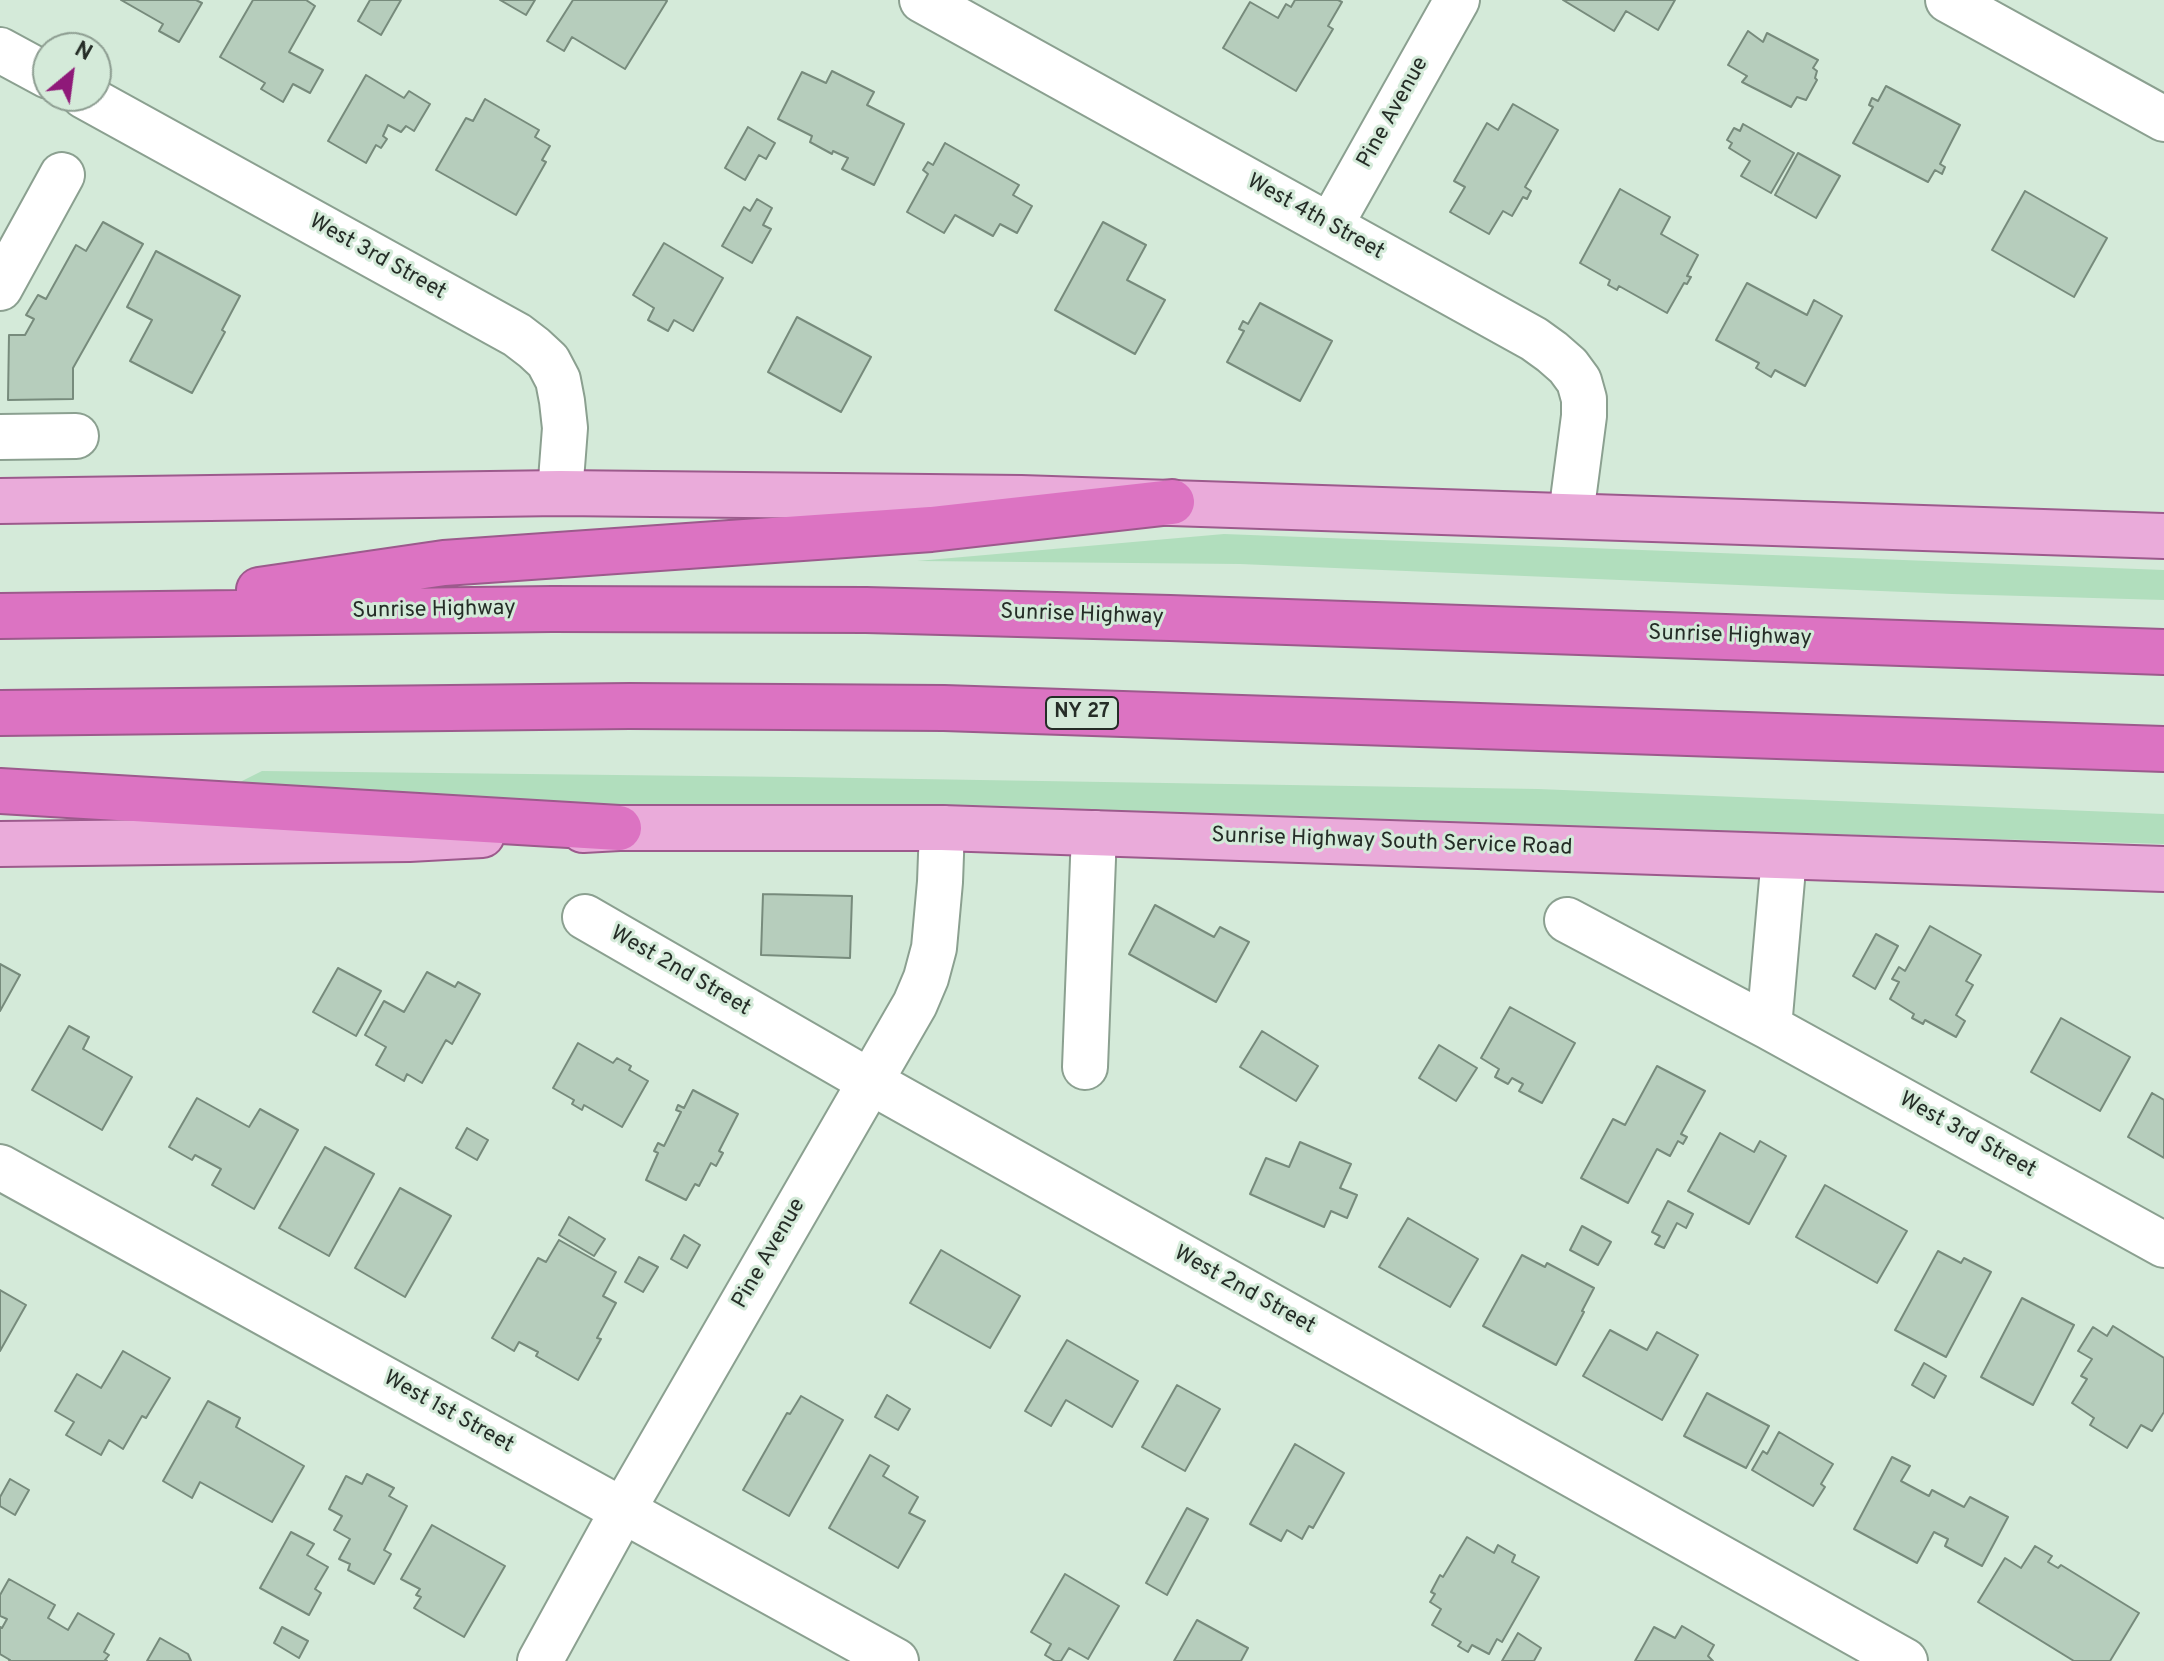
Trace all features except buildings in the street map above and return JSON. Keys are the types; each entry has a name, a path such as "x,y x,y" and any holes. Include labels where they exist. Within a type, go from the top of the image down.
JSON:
{"highway":[{"path":"91,614 444,563 931,529 1172,502"},
{"name":"Sunrise Highway","path":"0,616 552,609 866,610 2164,652"},
{"name":"NY 27","path":"0,713 630,706 944,708 2164,749"},
{"path":"0,791 619,828"}],"main road":[{"path":"0,501 560,493 1021,498 2164,536"},
{"path":"0,844 409,839 619,828"},
{"name":"Sunrise Highway South Service Road","path":"619,828 942,828 2164,869"}],"street":[{"name":"West 4th Street","path":"922,0 1534,339 1568,366 1579,381 1584,399 1571,515"},
{"name":"Pine Avenue","path":"1330,226 1457,0"},
{"path":"1948,0 2011,15 2164,119"},
{"path":"0,50 32,67"},
{"name":"West 3rd Street","path":"112,111 517,335 534,348 548,361 558,380 562,401 565,428 560,493"},
{"path":"0,288 62,175"},
{"path":"0,437 76,436"},
{"name":"Pine Avenue","path":"540,1661 623,1510 915,1004 934,948 942,828"},
{"path":"1085,1067 1094,833"},
{"path":"1769,1027 1784,857"},
{"name":"West 2nd Street","path":"585,917 869,1081 1905,1661"},
{"name":"West 3rd Street","path":"1567,920 1769,1027 2164,1245"},
{"name":"West 1st Street","path":"0,1167 896,1661"}],"green space":[{"path":"1224,534 2164,570 2164,600 1240,564 917,561"},
{"path":"262,771 1538,789 2164,814 2164,844 1452,823 445,808 228,788"}]}
